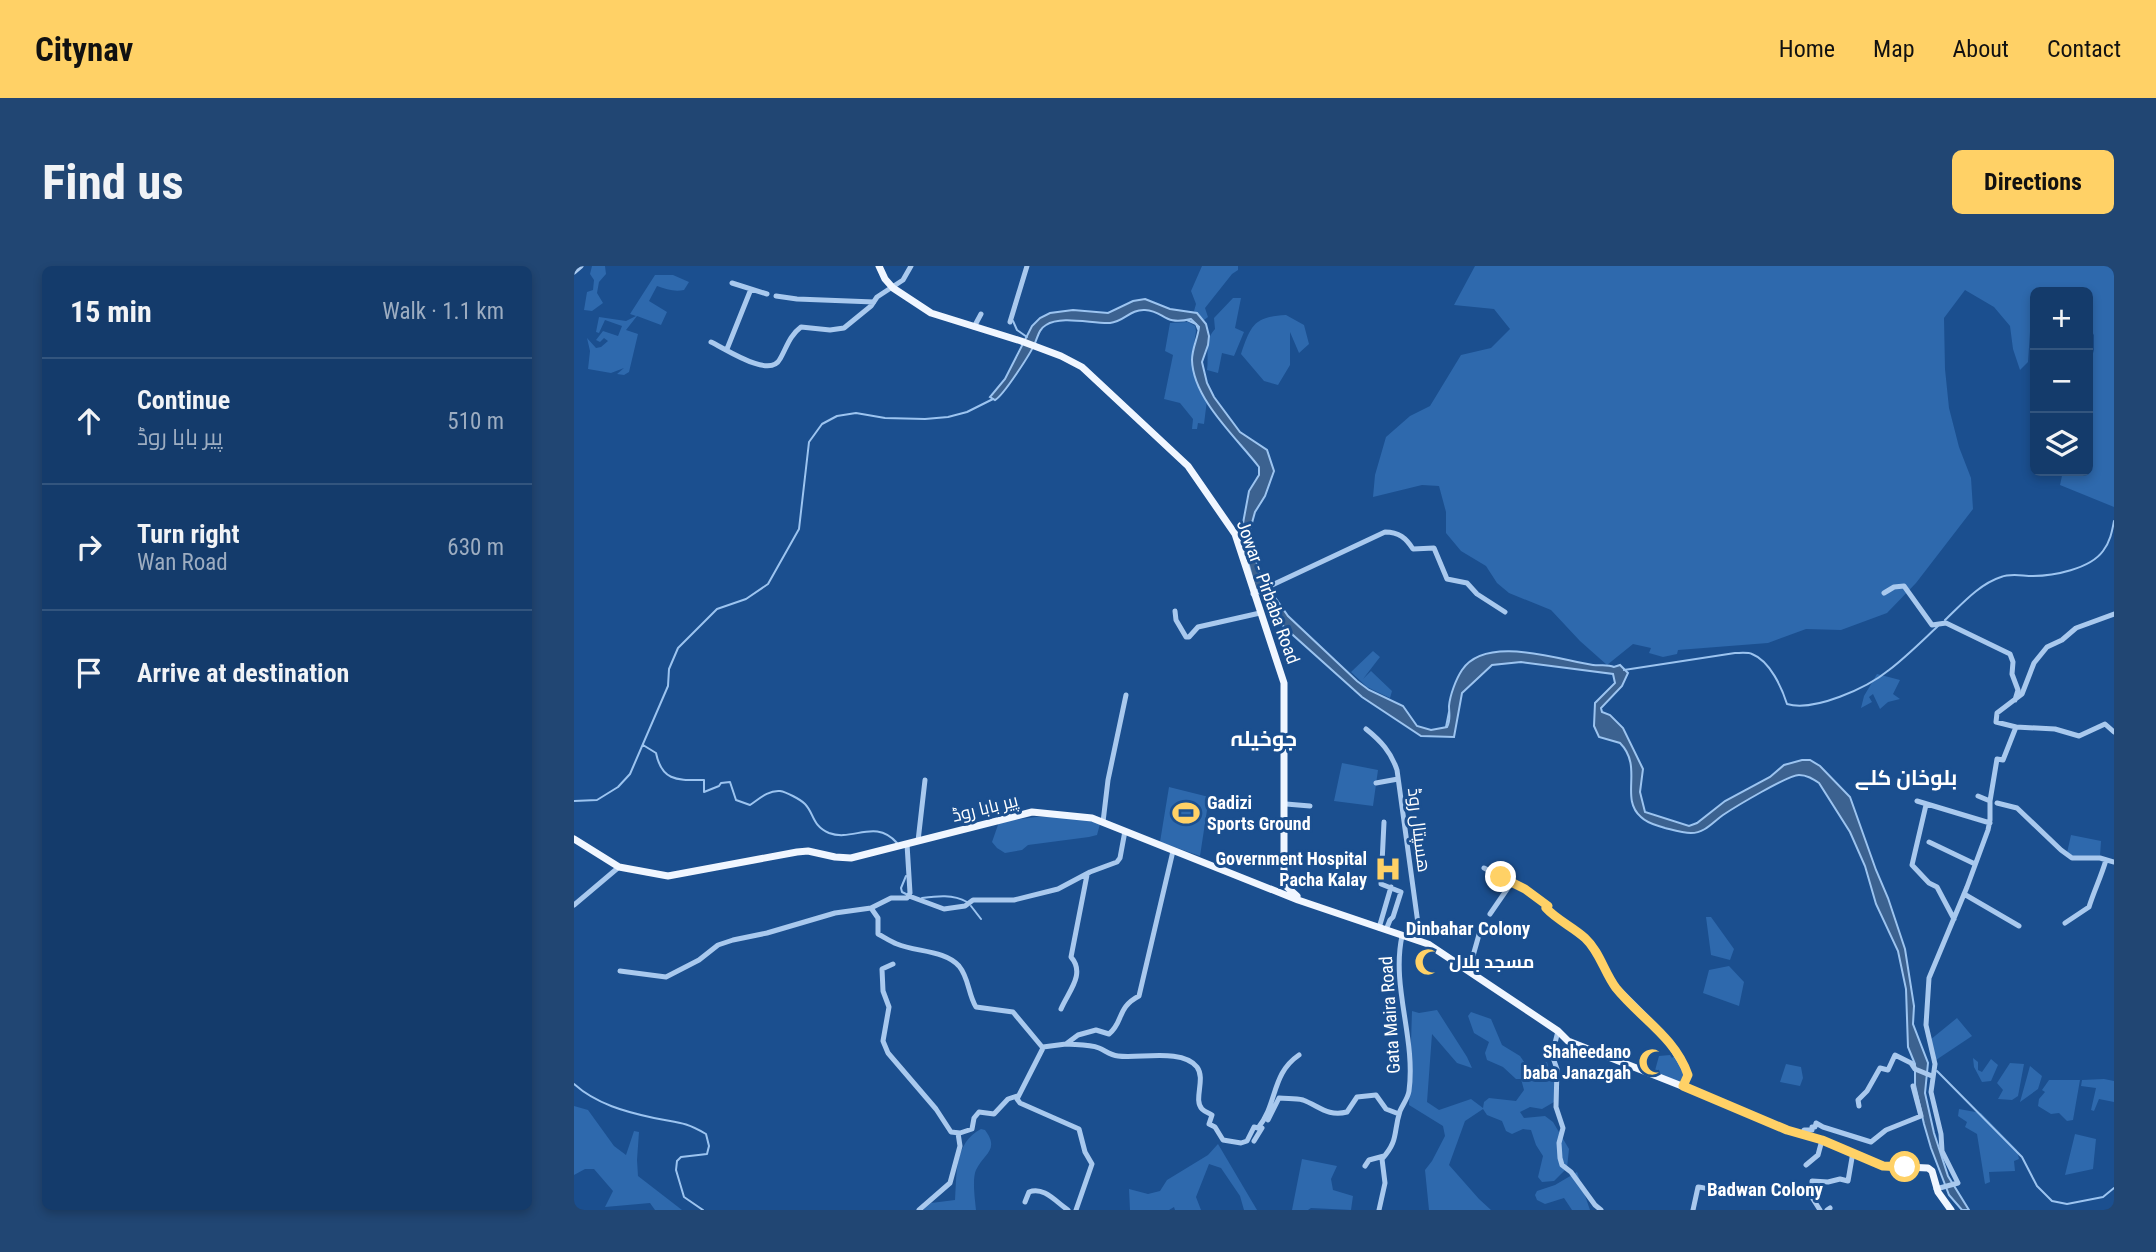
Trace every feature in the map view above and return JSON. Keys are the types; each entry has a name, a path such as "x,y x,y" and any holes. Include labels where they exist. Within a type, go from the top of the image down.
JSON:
{"main road":[{"name":"Jowar - Pirbaba Road","path":"879,266 893,288 931,313 1001,334 1061,356 1082,367 1188,466 1235,534 1284,683 1285,881"},
{"name":"پیر بابا روڈ","path":"574,839 619,867 668,876 797,852 808,851 851,858 1032,812 1092,818 1303,901 1440,950 1558,1031 1568,1041 1802,1135 1822,1140 1890,1167 1928,1168 1940,1188"},
{"path":"1278,891 1283,888 1285,881"},
{"path":"1285,881 1287,887 1303,901"},
{"path":"1940,1188 1951,1210"}],"street":[{"path":"574,272 581,266"},
{"path":"711,342 766,367 779,363 790,338 801,327 830,330 844,328 877,297 903,281 911,266"},
{"path":"1010,322 1027,266"},
{"path":"732,283 767,294"},
{"path":"727,349 751,289"},
{"path":"776,296 874,302"},
{"path":"974,327 981,314"},
{"path":"1256,592 1385,532 1393,532 1408,541 1413,550 1434,548 1447,579 1467,583 1489,603 1505,612"},
{"path":"1884,593 1894,587 1904,586 1932,625 1946,623 2010,654 2013,662 2012,674 2018,690 2015,700"},
{"path":"1175,611 1176,620 1186,637 1198,628 1260,613"},
{"path":"2114,614 2076,628 2062,640 2047,647 2034,663 2022,694 1997,713 1996,722 2016,727 2054,729 2080,736 2105,724 2114,732"},
{"path":"1103,822 1108,780 1126,695"},
{"path":"1940,1188 1958,1183 1942,1151 1941,1134 1930,1092 1930,1075 1935,1062 1926,1025 1928,978 1964,894 1990,823 1997,759 2003,760 2016,727"},
{"name":"ھسپتال روڈ","path":"1366,729 1380,740 1394,759 1419,931 1414,937 1420,942"},
{"path":"1376,783 1398,779"},
{"path":"918,841 925,780"},
{"path":"1978,796 2017,808 2072,858 2114,862"},
{"path":"1917,801 1990,823"},
{"path":"1286,804 1310,806"},
{"path":"1926,805 1912,865 1929,883 1937,887 1954,919"},
{"path":"1383,929 1393,917 1402,892 1381,882 1384,822"},
{"path":"620,971 666,977 699,960 718,945 835,913 871,908 891,898 909,896 944,909 987,899 1006,901 1031,897 1058,889 1117,862 1125,831"},
{"path":"1929,842 1975,864"},
{"path":"907,844 909,896"},
{"path":"1066,1044 1085,1032 1098,1030 1106,1035 1112,1032 1122,1008 1139,996 1173,851"},
{"path":"2065,923 2089,907 2106,860"},
{"path":"574,905 619,867"},
{"path":"1484,868 1548,906 1546,908 1550,912 1592,946 1619,991 1662,1032 1684,1065 1688,1075 1683,1086"},
{"path":"1062,1009 1078,974 1076,963 1071,957 1087,874"},
{"path":"1490,914 1512,883"},
{"path":"1383,929 1383,914 1391,887"},
{"path":"1964,894 2019,926"},
{"path":"871,908 878,918 878,934 898,945 951,960 966,977 976,1007 1013,1012 1043,1047"},
{"path":"1383,914 1390,920"},
{"path":"1469,970 1482,924"},
{"name":"Gata Maira Road","path":"1379,1210 1385,1183 1382,1159 1390,1151 1395,1139 1399,1114 1409,1092 1410,1045 1398,971 1402,936"},
{"path":"892,964 882,969 883,990 889,1007 883,1041 888,1053 936,1109 951,1132 972,1129 974,1118 979,1112 994,1114 1008,1100 1017,1096 1043,1047"},
{"path":"1558,1031 1552,1055 1557,1069 1556,1107 1563,1128 1559,1143 1560,1158 1562,1165 1601,1210"},
{"path":"1043,1047 1066,1044 1095,1047 1116,1056 1158,1055 1189,1061 1198,1068 1202,1086 1200,1103 1203,1111 1212,1115 1209,1124 1215,1127 1223,1140 1241,1143 1247,1141 1254,1127 1258,1128 1265,1119 1283,1069 1299,1055"},
{"path":"1858,1105 1858,1100 1867,1091 1880,1068 1888,1070 1895,1055 1911,1062 1914,1069 1930,1075"},
{"path":"1802,1135 1804,1130 1815,1128 1816,1123 1871,1142 1886,1130 1921,1116 1913,1086"},
{"path":"1254,1141 1279,1098 1303,1100 1324,1112 1340,1114 1347,1112 1357,1097 1376,1095 1387,1109 1399,1114"},
{"path":"1017,1096 1020,1103 1079,1129 1085,1152 1092,1164 1076,1210"},
{"path":"919,1210 950,1184 958,1156 958,1133"},
{"path":"1806,1165 1818,1155 1822,1140"},
{"path":"1820,1210 1813,1199 1812,1181 1848,1181 1853,1152"},
{"path":"1365,1166 1369,1160 1384,1156"},
{"path":"1693,1210 1698,1187 1716,1193 1726,1191"},
{"path":"1025,1202 1028,1192 1037,1190 1049,1195 1068,1210"}],"shaded area":[{"path":"592,266 605,266 606,274 599,282 597,293 603,303 592,311 584,310 587,292 593,290 594,280 590,274"},
{"path":"1202,266 1238,266 1238,270 1205,308 1208,317 1204,320 1194,311 1196,304 1191,291"},
{"path":"1475,266 2114,266 2114,507 2060,485 2062,476 2093,476 2093,287 2030,287 2028,362 2020,370 2013,349 2010,326 1994,307 1965,290 1944,318 1945,369 1949,408 1959,447 1971,478 1973,509 1916,583 1887,613 1841,630 1806,629 1768,643 1678,650 1677,654 1663,657 1649,653 1651,648 1633,644 1607,665 1551,610 1509,593 1497,583 1486,566 1461,551 1446,533 1446,512 1439,486 1422,485 1373,497 1375,475 1386,437 1410,416 1430,406 1461,355 1491,348 1510,329 1494,309 1454,305"},
{"path":"655,275 673,275 689,282 684,290 680,291 657,286 649,301 667,312 661,325 637,316 626,330 638,334 629,372 624,375 617,374 624,368 611,373 588,369 590,351 587,338 596,348 601,347 608,341 604,338 600,342 596,340 603,331 618,336 622,326 605,320 599,333 596,332 599,317 626,321 636,316 630,314"},
{"path":"1233,298 1241,298 1235,328 1244,332 1234,356 1222,353 1218,373 1207,370 1208,343 1215,329 1214,318"},
{"path":"1145,299 1170,309 1197,313 1206,324 1209,336 1202,362 1207,383 1240,432 1267,450 1274,471 1265,496 1255,512 1250,530 1251,544 1260,574 1268,582 1272,593 1288,616 1357,681 1369,690 1403,706 1417,726 1431,730 1447,727 1451,697 1462,670 1473,659 1488,653 1524,652 1593,665 1620,665 1628,673 1622,686 1601,708 1602,712 1610,715 1623,728 1643,769 1640,792 1645,812 1689,826 1725,801 1770,777 1784,765 1802,760 1810,760 1820,766 1850,797 1905,949 1914,1006 1913,1024 1928,1063 1925,1093 1934,1133 1948,1176 1969,1210 1962,1210 1949,1195 1924,1124 1915,1085 1915,1064 1908,1047 1906,989 1898,951 1876,904 1865,866 1850,832 1819,783 1805,776 1793,776 1738,805 1705,829 1696,833 1681,832 1652,824 1641,817 1632,801 1627,752 1620,743 1599,737 1594,726 1595,703 1615,683 1613,674 1521,662 1492,665 1462,693 1454,737 1421,736 1362,697 1284,627 1264,597 1255,589 1241,534 1249,491 1259,475 1259,467 1217,417 1200,389 1192,360 1199,327 1191,319 1175,321 1152,311 1140,310 1110,323 1068,320 1052,322 1040,331 1028,356 1004,391 995,400 990,397 1005,379 1032,326 1040,318 1050,313 1073,310 1108,313 1133,301"},
{"path":"1286,315 1304,325 1309,344 1299,353 1290,332 1290,365 1278,385 1264,381 1241,354 1255,324 1267,318"},
{"path":"1188,322 1195,326 1196,331 1192,357 1195,376 1207,400 1204,424 1198,423 1197,429 1192,429 1193,419 1180,403 1164,399 1173,355 1165,351 1170,323"},
{"path":"1373,651 1380,657 1363,679 1371,671 1392,691 1390,698 1367,687 1351,672"},
{"path":"1877,674 1900,680 1893,694 1900,699 1888,702 1880,709 1873,694 1869,697 1872,702 1861,708 1864,696"},
{"path":"1342,763 1378,770 1373,806 1334,801"},
{"name":"Gadizi Sports Ground","path":"1169,787 1209,797 1200,856 1160,842"},
{"path":"1036,817 1077,818 1100,824 1097,835 1028,845 1022,850 1005,853 992,842 999,822"},
{"path":"2071,835 2101,841 2100,856 2073,857 2067,853"},
{"path":"1706,917 1711,917 1734,949 1730,960 1711,955"},
{"path":"1729,966 1744,982 1739,1006 1703,993 1709,970"},
{"path":"1437,1010 1472,1068 1457,1063 1432,1034 1427,1102 1439,1110 1471,1099 1483,1108 1484,1102 1489,1098 1516,1101 1524,1090 1521,1079 1516,1079 1503,1067 1487,1060 1485,1053 1489,1042 1474,1033 1468,1016 1471,1012 1491,1019 1502,1045 1520,1056 1531,1072 1535,1071 1538,1065 1547,1062 1549,1070 1545,1074 1555,1082 1554,1102 1542,1109 1530,1107 1520,1112 1524,1118 1545,1116 1553,1122 1569,1149 1567,1168 1554,1181 1542,1182 1538,1177 1543,1156 1531,1130 1523,1129 1512,1134 1506,1131 1502,1121 1487,1115 1483,1109 1465,1121 1449,1165 1491,1210 1429,1210 1425,1170 1445,1136 1443,1126 1409,1105 1412,1011 1419,1013"},
{"path":"1957,1018 1972,1036 1936,1060 1930,1040"},
{"path":"1670,1055 1672,1058 1676,1055 1687,1071 1683,1086 1654,1074 1659,1056"},
{"path":"1973,1058 1978,1062 1978,1070 1982,1072 1991,1059 1998,1065 1991,1081 1982,1082 1974,1067"},
{"path":"2010,1063 2024,1064 2018,1096 2012,1100 1998,1099 2003,1090 1997,1083"},
{"path":"1786,1064 1801,1067 1803,1078 1800,1086 1780,1082"},
{"path":"2030,1066 2042,1076 2038,1089 2020,1102"},
{"path":"2049,1080 2080,1080 2073,1120 2067,1121 2059,1113 2051,1114 2038,1106 2039,1099 2045,1092 2042,1090"},
{"path":"2082,1080 2114,1081 2114,1102 2099,1099 2094,1111 2091,1110 2096,1088 2081,1086"},
{"path":"574,1106 588,1110 614,1146 626,1155 634,1131 639,1132 638,1176 682,1210 655,1210 650,1203 605,1207 613,1191 594,1169 585,1169 574,1175"},
{"path":"1959,1109 1981,1113 2017,1150 2019,1159 2014,1161 2015,1171 1989,1172 1990,1182 1985,1184 1977,1134 1965,1127 1967,1122 1958,1116"},
{"path":"981,1129 985,1130 989,1137 991,1147 975,1174 976,1210 923,1210 931,1203 955,1200 961,1151 972,1135"},
{"path":"2075,1134 2096,1139 2093,1169 2065,1175"},
{"path":"1218,1144 1257,1210 1244,1210 1240,1196 1221,1168 1209,1164 1196,1197 1201,1210 1175,1210 1174,1207 1169,1210 1130,1210 1129,1189 1148,1194 1160,1191 1167,1180 1208,1155"},
{"path":"1302,1159 1337,1166 1331,1179 1333,1190 1353,1196 1351,1210 1292,1210"},
{"path":"1577,1172 1590,1210 1572,1210 1564,1198 1545,1204 1537,1200 1537,1191 1555,1185"}],"waterway":[{"path":"1187,320 1196,324 1198,329"},
{"path":"1013,321 1017,330 1027,337"},
{"path":"574,801 597,800 618,787 630,774 668,686 669,669 678,648 717,609 746,599 768,584 799,529 809,442 822,424 837,416 856,413 885,418 948,417 967,412 993,399"},
{"path":"1945,620 1993,580 2013,575 2051,575 2089,562 2105,548 2114,521"},
{"path":"1624,670 1748,653 1770,669 1787,704 1811,705 1840,697 1879,677 1902,660 1938,626"},
{"path":"1446,727 1449,712"},
{"path":"643,745 656,753 662,769 672,777 704,780 704,792 721,783 730,782 736,800 750,805 768,793 783,792 805,804 816,823 829,833 847,835 880,832 897,843"},
{"path":"906,876 901,888 906,894"},
{"path":"922,898 951,897 967,902"},
{"path":"971,906 981,919"},
{"path":"1937,1071 2022,1157 2037,1186 2052,1201 2067,1204 2103,1197 2114,1188"},
{"path":"574,1084 592,1097 612,1106 686,1125 706,1134 709,1146 707,1154 681,1157 677,1161 676,1170 684,1197 703,1210"}],"place":[{"name":"Gadizi Sports Ground","path":"1186,813"},
{"name":"Government Hospital Pacha Kalay","path":"1388,869"},
{"name":"مسجد بلال","path":"1428,962"},
{"name":"Shaheedano baba Janazgah","path":"1652,1062"}],"district":[{"name":"جوخیلہ","path":"1264,739"},
{"name":"بلوخان كلے","path":"1906,778"},
{"name":"Dinbahar Colony","path":"1468,928"},
{"name":"Badwan Colony","path":"1765,1189"}],"route":[{"path":"1501,877 1535,896 1548,906 1546,908 1550,912 1592,946 1619,991 1662,1032 1684,1065 1688,1075 1683,1086 1787,1130 1822,1140 1883,1166 1905,1167"}]}
